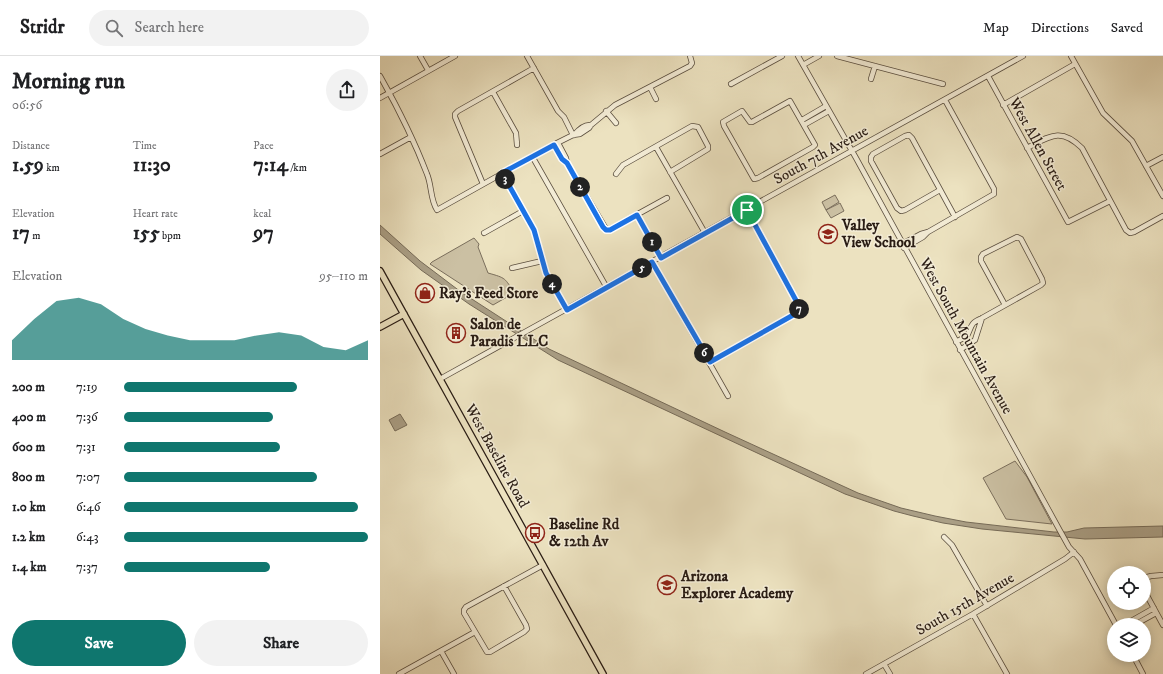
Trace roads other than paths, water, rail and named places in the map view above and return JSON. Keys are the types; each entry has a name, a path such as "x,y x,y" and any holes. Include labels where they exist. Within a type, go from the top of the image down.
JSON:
{"main road":[{"name":"West Baseline Road","path":"380,271 603,674"},
{"path":"380,327 404,314"}],"street":[{"path":"420,56 428,70"},
{"path":"380,98 454,56"},
{"path":"527,56 573,135"},
{"path":"380,76 401,114 428,176 431,197 437,210 532,156 573,135 580,134 587,125 591,125 615,105 690,66 692,63 690,56"},
{"path":"731,84 782,56"},
{"name":"West South Mountain Avenue","path":"798,56 1060,531 1080,559 1112,618"},
{"path":"803,65 819,56"},
{"path":"837,56 858,58 875,66 943,84"},
{"name":"South 7th Avenue","path":"440,380 1023,56"},
{"path":"1071,56 1103,113 1132,141 1163,196"},
{"path":"1003,105 1075,64"},
{"path":"871,79 875,66"},
{"path":"482,184 455,114 534,68"},
{"name":"West Allen Street","path":"988,76 1068,222 1110,200"},
{"path":"650,87 656,99"},
{"path":"493,92 516,133 517,145"},
{"path":"903,246 994,194 994,189 945,100"},
{"path":"790,101 803,123 815,144 813,147 754,179 723,122 742,111 747,120 752,122 790,101"},
{"path":"803,123 827,109"},
{"path":"606,111 616,123"},
{"path":"616,174 623,165 692,126 698,127 708,146 708,149 670,172"},
{"path":"940,190 901,211 897,208 871,161 871,157 873,154 909,135 912,138 955,217"},
{"path":"1027,148 1044,139 1054,136 1060,135 1070,137 1082,148 1130,233 1163,216"},
{"path":"380,154 411,137"},
{"path":"556,144 606,230 610,230 666,198"},
{"path":"656,147 705,233"},
{"path":"532,156 607,288"},
{"path":"1146,166 1163,156"},
{"path":"502,173 534,230 546,273 567,310"},
{"path":"710,362 799,311 799,306 747,210"},
{"path":"484,233 523,211"},
{"path":"637,215 661,258"},
{"path":"956,342 968,334 973,322 1041,286 1043,283 1021,239 1018,237 1015,237 983,254 981,257 981,261 1005,305"},
{"path":"512,268 542,261"},
{"path":"652,262 728,396"},
{"path":"960,350 971,344 976,338 982,318"},
{"path":"968,334 976,338"},
{"path":"944,538 952,545 987,606"},
{"name":"South 15th Avenue","path":"866,674 987,606 1065,559 1074,552"},
{"path":"504,586 527,629 490,652 487,652 464,613 464,610 504,586 543,565"},
{"path":"1151,576 1163,575"},
{"path":"1151,603 1163,625"},
{"path":"1143,618 1155,611"},
{"path":"973,614 1007,674"},
{"path":"399,674 475,632"},
{"path":"441,651 454,674"},
{"path":"1137,662 1143,674"},
{"path":"884,664 890,674"}],"place":[{"name":"Valley View School","path":"828,234"},
{"name":"Ray's Feed Store","path":"425,293"},
{"name":"Salon de Paradis LLC","path":"456,333"},
{"name":"Baseline Rd & 12th Av","path":"535,533"},
{"name":"Arizona Explorer Academy","path":"667,585"}]}
